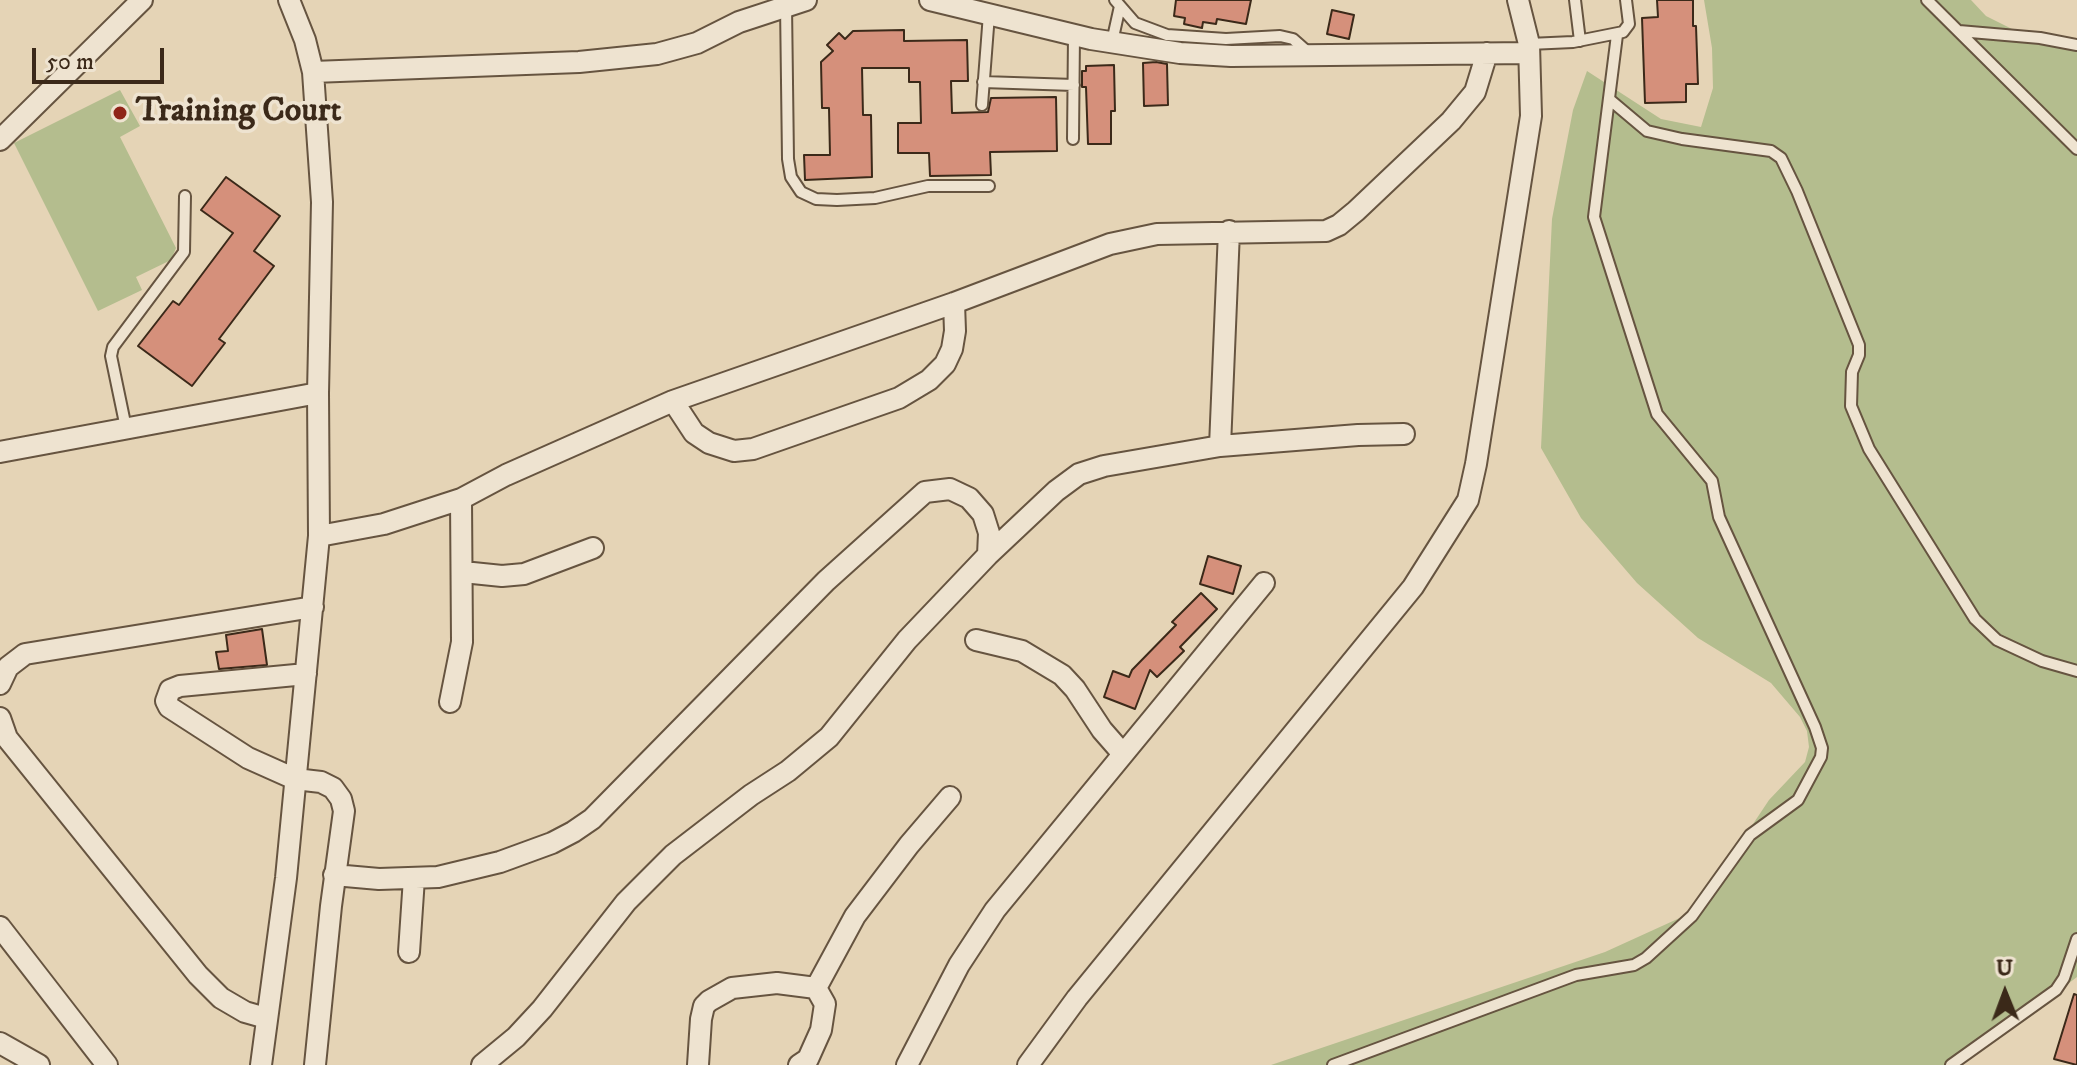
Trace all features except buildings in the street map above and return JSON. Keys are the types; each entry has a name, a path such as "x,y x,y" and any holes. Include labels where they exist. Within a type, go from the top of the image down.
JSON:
{"street":[{"path":"0,140 142,0"},
{"path":"261,1065 286,878 319,536 322,202 313,72 305,40 289,0"},
{"path":"930,0 1003,11 1074,35 1180,53 1231,56 1487,53 1529,49"},
{"path":"1028,1065 1077,998 1413,587 1468,500 1531,116 1529,49 1518,0"},
{"path":"313,72 579,62 643,56 697,43 739,22 796,3"},
{"path":"319,536 384,524 461,499 506,475 673,401 954,303 1110,244 1157,234 1326,231 1339,225 1451,121 1475,92 1487,53"},
{"path":"1220,446 1229,231"},
{"path":"673,401 694,433 709,443 734,451 767,444 899,398 929,380 945,364 955,331 954,303"},
{"path":"0,452 318,393"},
{"path":"482,1065 516,1037 542,1009 626,902 673,855 829,737 907,640 988,555 1056,491 1079,474 1104,466 1220,446 1404,434"},
{"path":"334,875 379,879 438,877 500,862 552,843 592,819 826,581 925,492 950,489 969,498 983,514 989,533 988,555"},
{"path":"450,702 462,642 461,499"},
{"path":"463,572 507,576 524,574 593,548"},
{"path":"907,1065 959,965 995,910 1264,583"},
{"path":"0,684 8,667 25,654 313,607"},
{"path":"976,640 1022,651 1062,675 1123,754"},
{"path":"306,674 180,686 170,690 166,701 169,707 248,758 295,779 321,782 333,788 341,799 344,811 334,875 315,1065"},
{"path":"0,718 7,738 198,975 221,998 245,1012 266,1018"},
{"path":"816,988 855,916 950,797"},
{"path":"409,952 414,878"},
{"path":"0,927 107,1065"},
{"path":"698,1065 701,1019 704,1006 709,1001 732,988 777,983 816,988"},
{"path":"799,1065 808,1059 821,1030 825,1004 816,988"},
{"path":"0,1043 39,1065"}],"lane":[{"path":"1575,0 1580,41"},
{"path":"1529,49 1617,35 1628,27 1627,0"},
{"path":"1927,0 2077,149"},
{"path":"796,3 788,159 791,177 801,192 816,199 837,200 875,198 928,186 989,186"},
{"path":"1112,42 1118,3"},
{"path":"1118,3 1135,23 1167,35 1226,39 1280,36 1293,39 1311,55"},
{"path":"982,105 983,82 1003,11"},
{"path":"1959,31 2040,38 2077,45"},
{"path":"1073,139 1074,35"},
{"path":"1333,1065 1576,975 1634,965 1646,958 1692,916 1750,835 1798,800 1821,757 1822,748 1815,727 1719,517 1712,481 1661,421 1594,217 1617,35"},
{"path":"983,82 1074,85"},
{"path":"1609,99 1647,131 1777,154 1797,191 1859,345 1851,382 1851,406 1869,449 1975,619 1997,640 2042,661 2077,671"},
{"path":"126,428 111,356 113,347 184,252 185,196"},
{"path":"1951,1065 2056,990 2064,978 2077,939"}],"green space":[{"path":"1704,0 1971,0 1986,16 2014,30 2077,39 2077,977 1960,1065 1271,1065 1605,952 1695,911 1769,800 1805,762 1809,747 1807,731 1800,717 1771,683 1698,638 1637,583 1581,518 1541,448 1552,219 1573,110 1587,71 1661,119 1701,127 1713,88 1712,48"},
{"path":"120,90 140,126 120,137 176,248 171,260 136,277 142,290 98,311 14,143"}],"place":[{"name":"Training Court","path":"120,113"}]}
